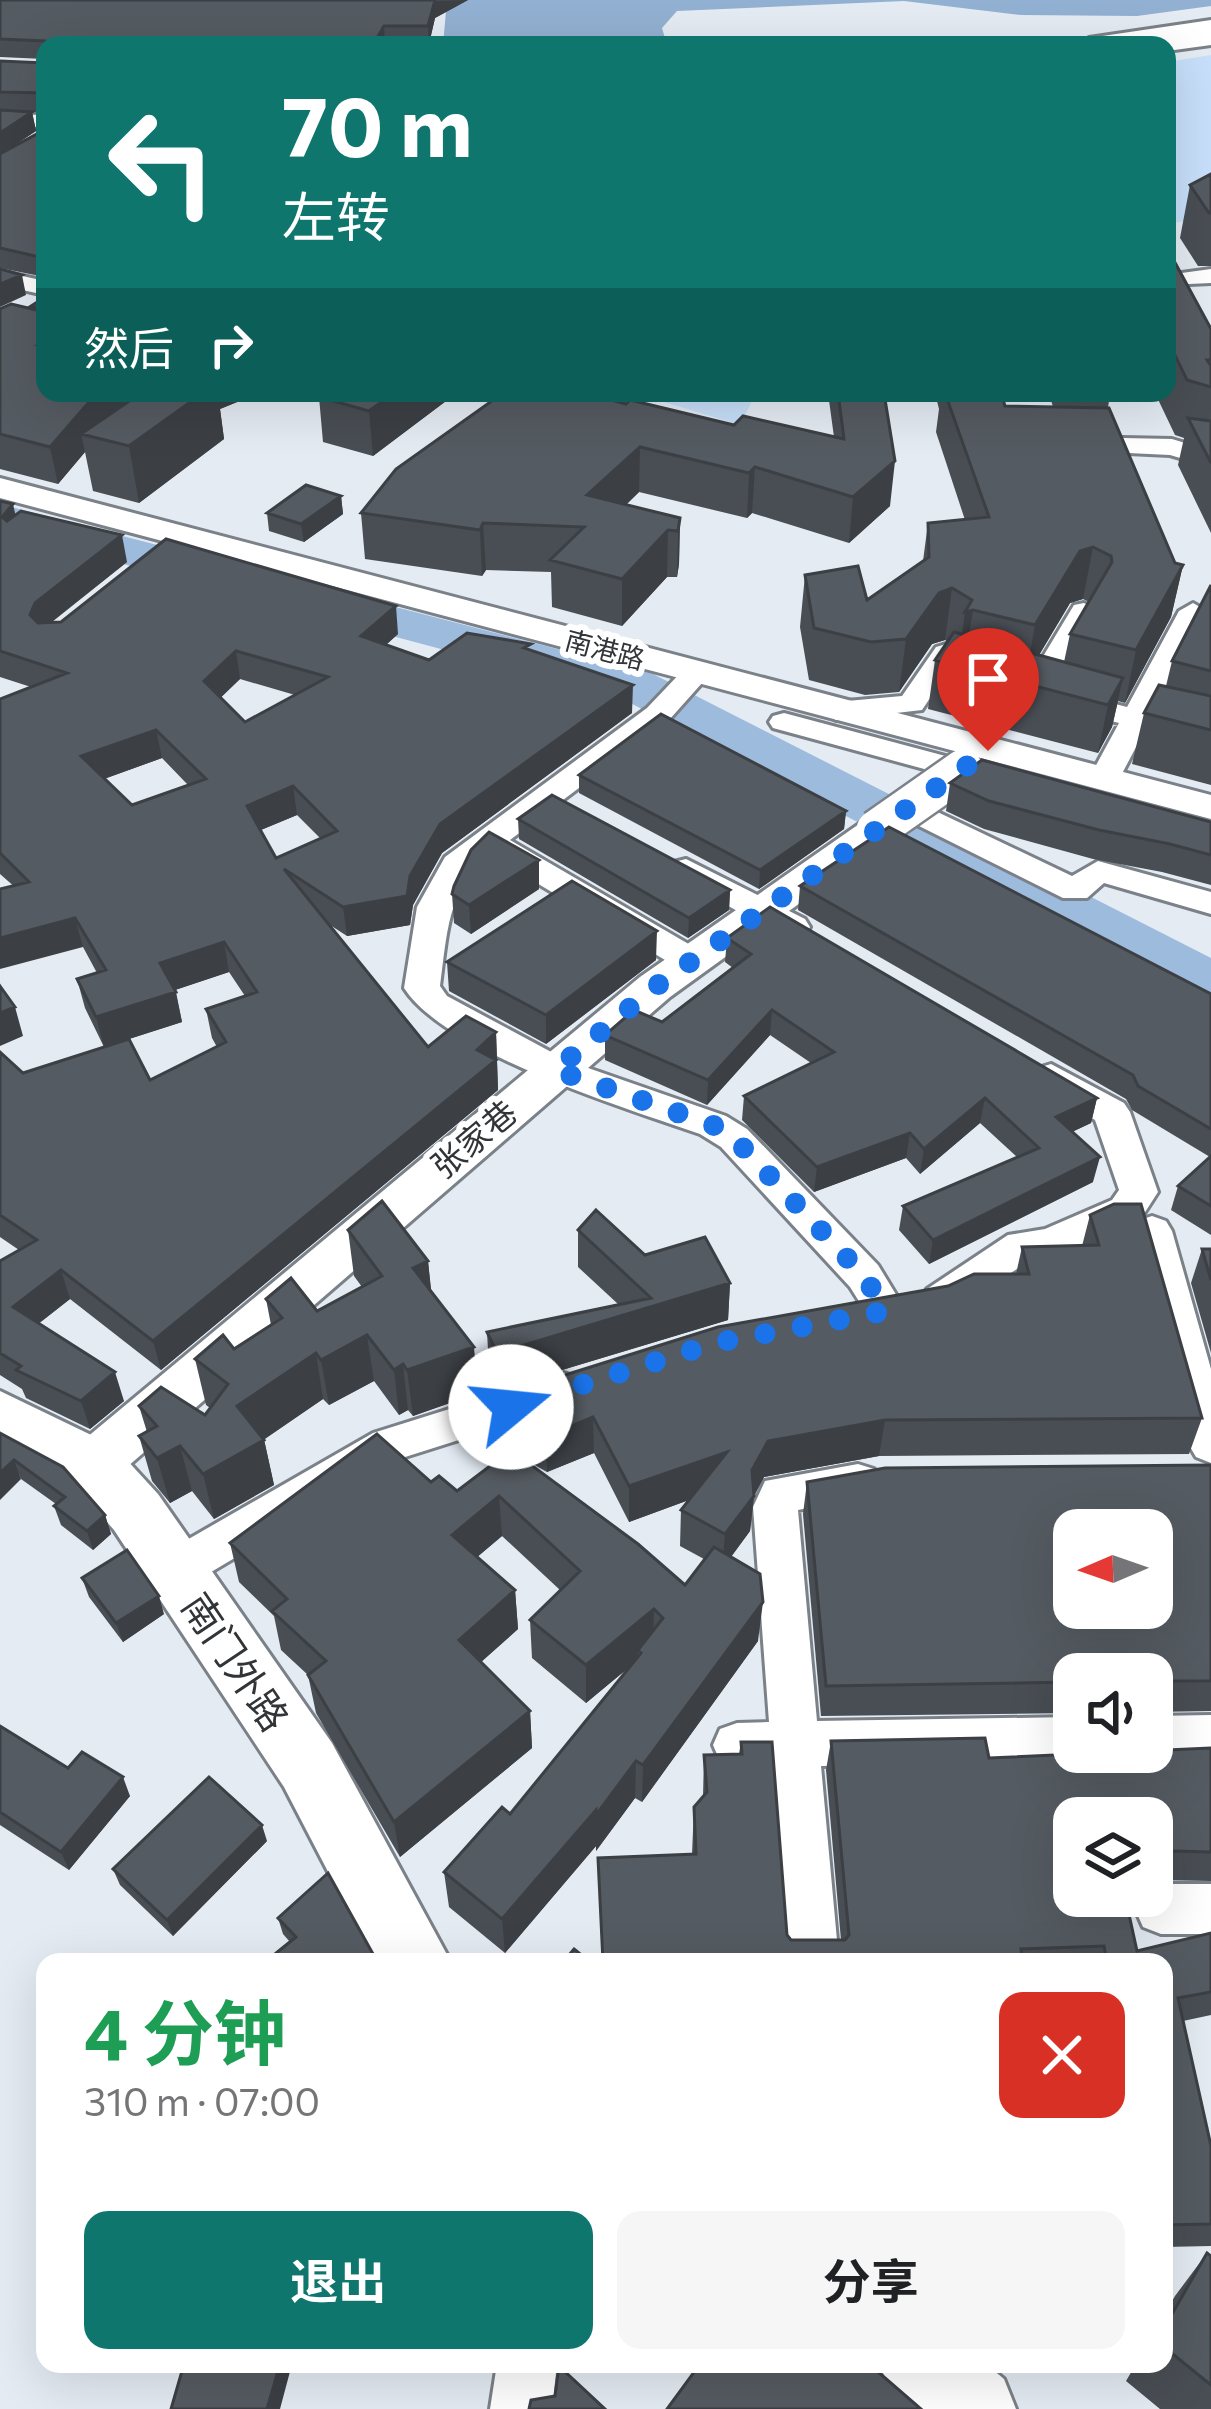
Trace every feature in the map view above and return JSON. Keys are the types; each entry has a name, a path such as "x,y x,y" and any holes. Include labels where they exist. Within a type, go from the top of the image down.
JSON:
{"main road":[{"path":"1167,36 1211,31"},
{"path":"1176,39 1211,31"},
{"path":"1176,54 1211,49"},
{"name":"南门外路","path":"0,1414 93,1464 136,1512 308,1765 409,1953"},
{"path":"932,2373 974,2409"}],"street":[{"path":"0,120 36,121"},
{"path":"1176,280 1211,275"},
{"path":"0,278 36,286"},
{"path":"1041,444 1172,447 1211,459"},
{"name":"南港路","path":"0,488 836,711 975,760 1104,780 1211,807"},
{"path":"149,564 182,537"},
{"path":"1036,693 1084,611"},
{"path":"1104,780 1193,611"},
{"path":"836,711 911,704 946,653"},
{"path":"696,674 668,720 550,795 457,864 434,907 422,988 435,1004 555,1070 713,1125 734,1138 864,1276 886,1311"},
{"path":"1000,684 1211,738"},
{"path":"784,722 1211,838"},
{"name":"张家巷","path":"93,1464 555,1070 692,961 975,760"},
{"path":"550,795 589,816"},
{"path":"885,825 1075,891 1098,871 1211,903"},
{"path":"489,840 692,961"},
{"path":"647,848 825,946"},
{"path":"534,914 571,889"},
{"path":"422,988 459,963"},
{"path":"843,1319 933,1304 1022,1245 1050,1244 1126,1210 1138,1192 1111,1112 1009,1053"},
{"path":"1151,1231 1203,1466"},
{"path":"175,1570 388,1445 606,1377"},
{"path":"812,1953 775,1507 782,1494 903,1478"},
{"path":"1173,1738 1211,1737"},
{"path":"737,1745 1053,1739"},
{"path":"521,2409 525,2373"}],"shaded area":[{"path":"447,0 1211,0 1211,6 1137,16 1021,15 904,1 677,11 662,28 664,36 444,36"},
{"path":"1211,55 1211,217 1176,223 1176,61"},
{"path":"664,402 752,402 740,425"}],"building":[{"path":"0,0 435,0 428,26 384,26 378,36 0,39"},
{"path":"0,61 36,63 36,93 0,92"},
{"path":"0,110 32,112 0,133"},
{"path":"36,134 36,256 0,248 0,154"},
{"path":"1211,174 1211,213 1209,213 1190,185"},
{"path":"1176,264 1211,329 1211,360 1207,360 1211,387 1187,380 1176,357"},
{"path":"0,269 22,275 0,284"},
{"path":"11,304 36,310 36,402 89,402 50,447 0,434 0,309"},
{"path":"128,402 190,402 129,446 81,434"},
{"path":"337,402 382,402 369,411"},
{"path":"490,402 638,402 734,425 743,416 844,439 839,402 885,402 895,461 853,497 755,467 749,473 640,447 587,495 680,518 678,531 668,530 622,579 550,560 584,527 483,523 480,530 361,513 396,469"},
{"path":"948,402 1109,408 1175,563 1183,565 1136,650 1070,634 1112,562 1111,556 1093,547 1080,551 1035,625 965,612 972,600 952,588 939,593 906,639 871,642 814,628 805,575 858,566 867,600 929,557 928,523 989,517"},
{"path":"1188,418 1211,421 1211,463"},
{"path":"306,485 341,496 301,524 267,513"},
{"path":"0,501 13,504 2,517 7,521 21,511 122,535 35,603 30,615 38,623 61,622 166,539 396,606 361,636 429,660 467,633 531,644 524,648 633,685 440,824 410,876 407,896 343,907 284,869 428,1047 466,1016 496,1032 477,1050 496,1060 153,1341 61,1270 13,1307 115,1372 81,1401 16,1370 21,1366 0,1353 0,1261 37,1240 0,1215 0,1052 23,1073 129,1039 150,1080 226,1042 206,1009 257,992 224,942 160,963 176,992 96,1017 77,979 106,970 75,918 0,938 0,889 29,882 0,853 0,699 67,673 0,651","holes":["236,651 328,677 245,722 204,681","156,730 206,779 132,805 81,756","293,786 337,831 276,858 247,806"]},
{"path":"1211,585 1211,671 1172,661"},
{"path":"954,632 1123,678 1108,705 935,660"},
{"path":"1159,685 1211,696 1211,730 1144,713"},
{"path":"661,714 846,811 760,870 579,775"},
{"path":"982,760 1211,822 1211,855 989,801 950,783"},
{"path":"552,795 730,890 689,918 518,819"},
{"path":"889,827 1211,994 1211,1129 1138,1086 1133,1075 800,886"},
{"path":"489,832 539,860 469,905 452,894 454,886 471,850"},
{"path":"572,881 657,931 546,1015 447,962"},
{"path":"770,907 1097,1098 1056,1117 1100,1157 933,1240 903,1206 1039,1148 985,1098 924,1149 910,1133 817,1167 744,1096 834,1052 772,1010 708,1080 605,1035 634,1010 662,1022 751,954 727,938"},
{"path":"0,986 15,1007 0,1013"},
{"path":"1211,1156 1211,1206 1178,1186"},
{"path":"382,1201 428,1261 413,1268 474,1347 394,1370 367,1335 321,1360 316,1353 237,1406 264,1440 203,1474 180,1446 157,1458 139,1436 157,1426 139,1406 161,1387 205,1415 228,1384 195,1359 223,1335 234,1349 282,1318 266,1299 291,1278 317,1311 382,1276 348,1230"},
{"path":"1114,1204 1141,1204 1202,1418 885,1420 768,1441 752,1470 754,1496 725,1534 681,1510 727,1452 629,1486 593,1417 546,1437 527,1427 514,1406 519,1404 514,1391 718,1327 948,1286 974,1274 1029,1274 1022,1247 1099,1245 1090,1215"},
{"path":"596,1210 645,1255 705,1237 730,1283 497,1353 487,1332 651,1298 578,1230"},
{"path":"1202,1249 1211,1249 1211,1280"},
{"path":"0,1433 63,1467 105,1515 87,1531 54,1506 65,1497 14,1460 0,1473"},
{"path":"377,1434 431,1482 439,1476 457,1491 511,1450 685,1585 714,1547 760,1574 763,1602 643,1765 636,1761 596,1815 596,1810 502,1919 444,1872 502,1807 510,1814 641,1653 638,1650 663,1618 654,1609 586,1665 530,1620 580,1571 499,1496 452,1535 515,1590 459,1640 530,1711 394,1822 308,1675 326,1661 272,1611 287,1599 230,1543"},
{"path":"1211,1465 1211,1681 1173,1681 1173,1653 1053,1653 1053,1682 826,1686 807,1482 885,1468"},
{"path":"127,1550 159,1596 116,1623 82,1578"},
{"path":"0,1726 68,1768 82,1752 123,1777 61,1852 0,1812"},
{"path":"985,1738 989,1758 1053,1755 1053,1773 1173,1773 1173,1750 1211,1748 1211,1852 1173,1851 1173,1797 1053,1797 1053,1917 1130,1917 1137,1951 1211,1933 1211,1992 1178,1998 1211,2146 1211,2224 1173,2225 1173,1953 1105,1953 1104,1946 1021,1949 1022,1953 603,1953 598,1858 696,1854 694,1807 707,1792 704,1755 742,1754 741,1742 772,1742 787,1935 791,1940 845,1940 849,1935 831,1741"},
{"path":"209,1777 262,1825 167,1920 113,1869"},
{"path":"328,1873 372,1953 276,1953 296,1937 278,1918"},
{"path":"1207,2253 1211,2256 1211,2385 1173,2354 1173,2312"},
{"path":"181,2373 277,2373 267,2409 171,2409"},
{"path":"558,2373 566,2373 605,2409 529,2409 531,2400 555,2396"},
{"path":"693,2373 879,2373 921,2409 667,2409"}],"waterway":[{"path":"0,517 635,685 1211,982"}],"route":[{"path":"511,1407 715,1343 886,1311 864,1276 734,1138 713,1125 555,1070 655,987 988,751"}]}
